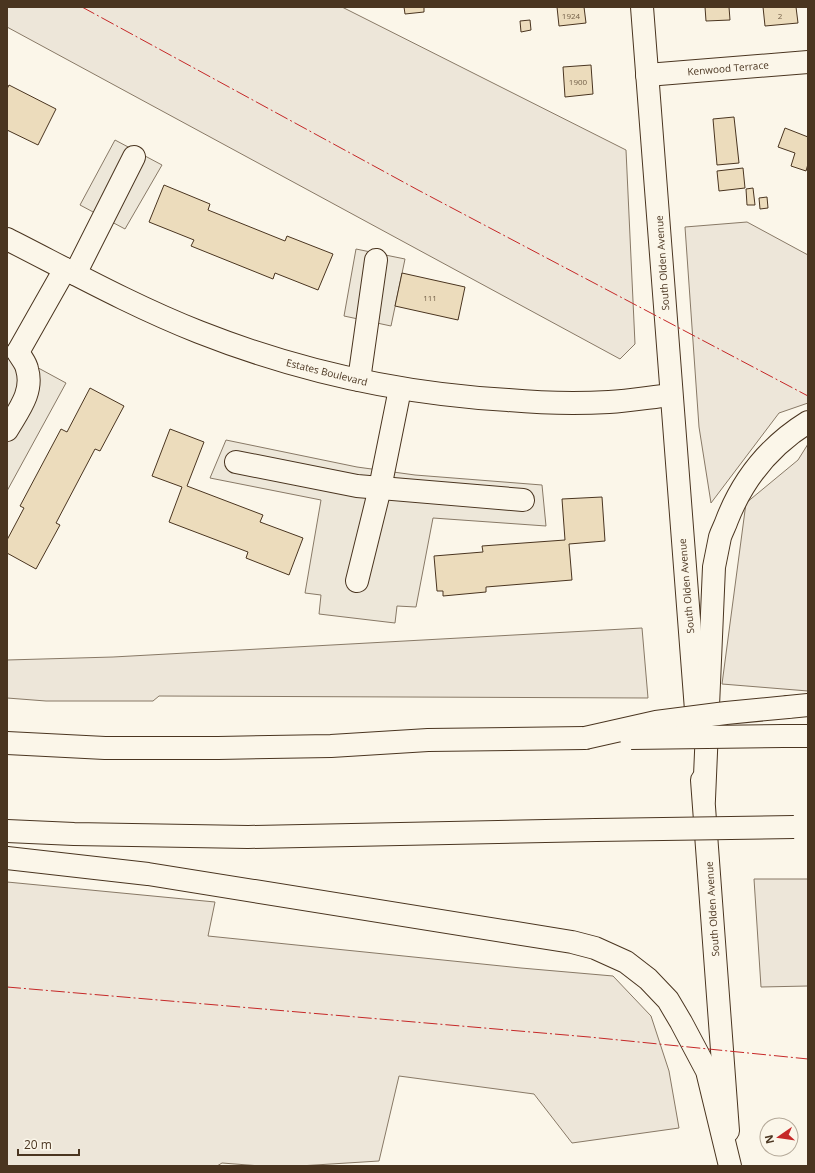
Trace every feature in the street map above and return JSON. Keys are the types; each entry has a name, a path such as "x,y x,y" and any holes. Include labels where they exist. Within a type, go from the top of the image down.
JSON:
{"main road":[{"name":"South Olden Avenue","path":"642,7 671,395 704,799 730,1166"},
{"name":"Kenwood Terrace","path":"647,75 808,62"},
{"path":"7,430 27,397 29,382 27,368 12,353 70,272 134,157"},
{"name":"Estates Boulevard","path":"7,239 134,304 198,332 264,356 331,374 400,389 469,398 539,402 609,402 671,395"},
{"path":"359,380 376,260"},
{"path":"357,581 380,488 400,389"},
{"path":"704,799 714,567 721,536 734,502 751,474 770,452 794,431 808,422"},
{"path":"236,462 357,486 523,500"},
{"path":"585,738 656,722 798,706"},
{"path":"7,743 105,748 218,748 331,746 428,740 808,736"},
{"path":"7,831 74,834 248,837 801,826"},
{"path":"7,858 148,874 564,941 595,948 626,962 648,979 668,1000 706,1071 730,1166"}],"shaded area":[{"path":"7,7 342,7 626,150 635,344 620,359 7,27"},
{"path":"115,140 162,165 125,229 80,205"},
{"path":"747,222 808,255 808,403 779,413 711,503 699,427 685,227"},
{"path":"356,249 405,259 391,326 344,316"},
{"path":"7,351 66,383 7,491"},
{"path":"226,440 357,467 415,475 542,485 546,526 433,518 416,607 397,606 395,623 319,614 321,595 305,593 321,500 210,478"},
{"path":"808,444 808,691 722,684 746,503 798,460"},
{"path":"642,628 648,698 159,696 153,701 46,701 7,698 7,660 113,657"},
{"path":"754,879 808,879 808,986 761,987"},
{"path":"7,882 215,902 208,936 613,976 651,1016 669,1071 679,1128 572,1143 534,1094 399,1076 379,1161 299,1166 261,1166 222,1163 217,1166 7,1166"}],"building":[{"path":"404,7 424,7 424,12 405,14"},
{"path":"557,7 584,7 586,23 559,26"},
{"path":"705,7 729,7 730,20 706,21"},
{"path":"763,7 796,7 798,23 765,26"},
{"path":"530,20 531,30 521,32 520,21"},
{"path":"591,65 593,94 565,97 563,67"},
{"path":"9,85 56,109 38,145 7,130 7,89"},
{"path":"734,117 739,163 717,165 713,119"},
{"path":"785,128 808,137 808,164 806,171 791,166 795,153 778,147"},
{"path":"743,168 745,188 719,191 717,171"},
{"path":"164,185 210,204 208,210 285,241 287,236 333,254 318,290 275,273 273,279 191,246 194,240 149,222"},
{"path":"753,188 755,205 747,205 746,189"},
{"path":"767,197 768,208 760,209 759,198"},
{"path":"402,273 465,287 458,320 395,306"},
{"path":"90,388 124,406 100,451 95,449 56,523 60,525 36,569 7,553 7,540 24,508 20,506 61,429 67,432"},
{"path":"170,429 204,442 187,486 263,515 260,522 303,538 289,575 246,558 248,552 169,522 182,487 152,476"},
{"path":"602,497 605,541 569,544 572,580 486,587 486,592 443,596 443,591 437,591 434,556 483,552 482,546 565,540 562,499"}],"power":[{"path":"82,7 418,190 808,396"},
{"path":"7,987 589,1037 808,1059"}]}
